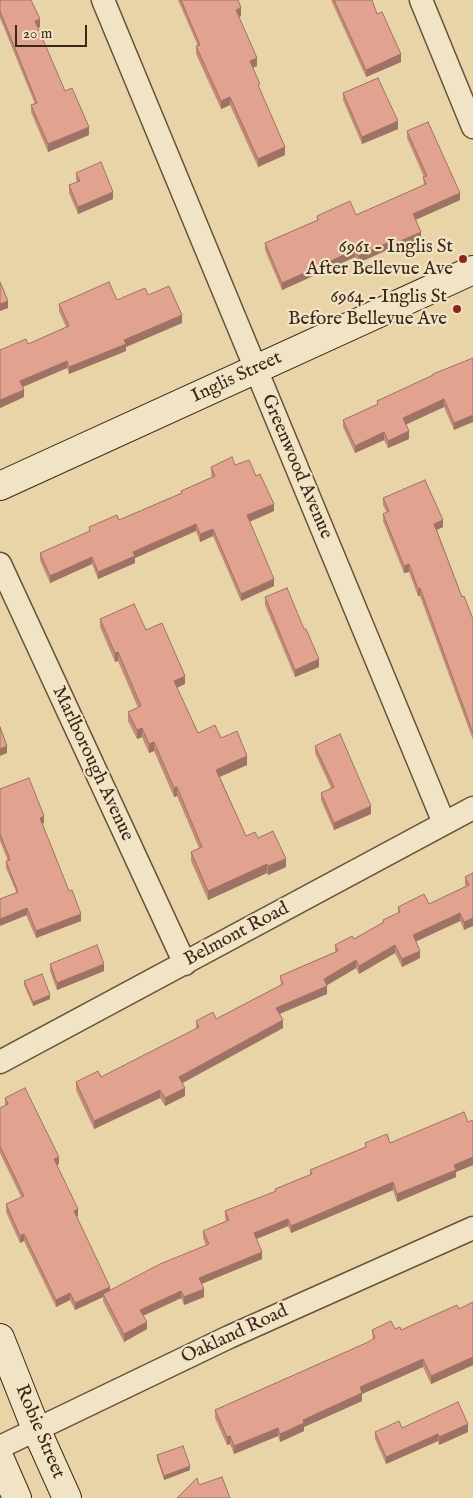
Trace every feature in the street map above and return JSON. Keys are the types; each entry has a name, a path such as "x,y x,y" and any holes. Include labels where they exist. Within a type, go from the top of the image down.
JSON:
{"street":[{"name":"Greenwood Avenue","path":"103,0 444,823"},
{"path":"421,0 473,126"},
{"name":"Inglis Street","path":"0,486 473,270"},
{"name":"Marlborough Avenue","path":"0,564 185,964"},
{"name":"Belmont Road","path":"0,1062 473,808"},
{"name":"Oakland Road","path":"0,1447 228,1337 473,1228"},
{"name":"Robie Street","path":"0,1338 36,1428 67,1498"},
{"path":"0,1459 17,1498"}],"building":[{"path":"0,0 31,0 40,19 35,21 65,91 72,88 89,127 48,144 31,105 37,103 0,11"},
{"path":"181,0 238,0 241,8 236,10 257,58 250,61 260,84 258,85 285,147 258,159 230,97 221,101 196,46 200,45"},
{"path":"334,0 372,0 377,14 382,12 401,54 366,70"},
{"path":"378,78 398,121 362,137 343,93"},
{"path":"428,122 460,193 413,214 421,232 396,243 394,240 358,256 355,250 282,283 265,243 318,220 317,216 350,201 356,215 426,184 423,177 427,176 407,131"},
{"path":"101,162 113,192 78,207 69,185 80,181 76,173"},
{"path":"0,282 8,301 0,304"},
{"path":"109,282 117,300 145,288 148,295 169,286 182,315 124,340 126,344 69,367 67,361 20,381 24,390 0,400 0,350 26,339 28,344 69,326 59,304"},
{"path":"473,358 473,415 454,423 444,399 403,418 409,431 388,441 384,432 355,446 343,420 378,404 377,401 433,374"},
{"path":"232,457 235,465 249,460 256,476 260,474 274,504 247,515 274,579 241,594 213,529 200,534 196,524 133,552 135,556 98,572 92,557 50,576 40,553 90,531 89,527 117,515 119,520 182,493 181,491 215,476 211,467"},
{"path":"425,480 443,520 434,524 462,597 464,596 473,619 473,733 420,588 418,589 409,564 404,566 383,514 389,511 383,498"},
{"path":"287,588 319,659 295,670 265,597"},
{"path":"134,604 146,630 162,623 185,676 174,681 198,733 215,725 221,738 237,731 247,756 216,770 246,836 255,832 258,838 273,831 286,859 268,866 267,864 208,891 191,852 202,847 177,787 174,788 154,742 149,744 142,728 137,730 128,712 141,706 118,652 115,653 100,619"},
{"path":"0,727 7,746 0,749"},
{"path":"340,734 371,806 334,823 321,793 334,787 315,746"},
{"path":"29,778 44,816 40,818 69,891 72,890 81,914 36,931 27,908 0,919 0,899 18,892 6,861 10,860 0,834 0,789"},
{"path":"473,873 473,918 464,922 460,913 413,935 420,951 402,959 395,945 359,966 356,960 324,979 327,986 276,1008 283,1020 179,1077 185,1088 165,1098 160,1090 94,1121 76,1082 98,1071 101,1077 199,1027 196,1021 213,1012 216,1019 283,984 280,976 338,951 335,945 352,936 354,939 384,922 383,920 400,912 398,907 424,894 429,904 469,885 465,877"},
{"path":"97,945 104,964 57,983 50,964"},
{"path":"42,974 50,995 33,1002 24,981"},
{"path":"25,1088 59,1157 54,1159 78,1209 74,1211 110,1287 75,1303 70,1293 56,1300 24,1234 20,1236 6,1204 24,1196 0,1146 0,1108 8,1104 5,1098"},
{"path":"464,1112 468,1122 473,1120 473,1157 454,1165 456,1170 397,1194 393,1182 291,1226 288,1219 254,1233 262,1252 199,1278 204,1289 184,1297 181,1291 140,1310 147,1322 124,1334 103,1294 160,1264 209,1244 203,1231 229,1220 225,1211 276,1191 275,1189 312,1174 310,1170 366,1147 365,1143 387,1134 390,1143"},
{"path":"473,1302 473,1357 431,1376 423,1359 360,1387 362,1393 303,1420 304,1423 280,1434 278,1428 234,1446 230,1436 227,1437 215,1410 366,1343 375,1338 372,1330 391,1321 395,1329 400,1327 401,1330 457,1305 459,1309"},
{"path":"458,1402 468,1424 439,1437 438,1434 386,1457 375,1432 399,1421 402,1428"},
{"path":"183,1446 190,1466 164,1476 157,1455"},
{"path":"222,1477 230,1498 177,1498 197,1478 199,1485"}],"place":[{"name":"6961 - Inglis St After Bellevue Ave","path":"463,259"},
{"name":"6964 - Inglis St Before Bellevue Ave","path":"457,309"}]}
